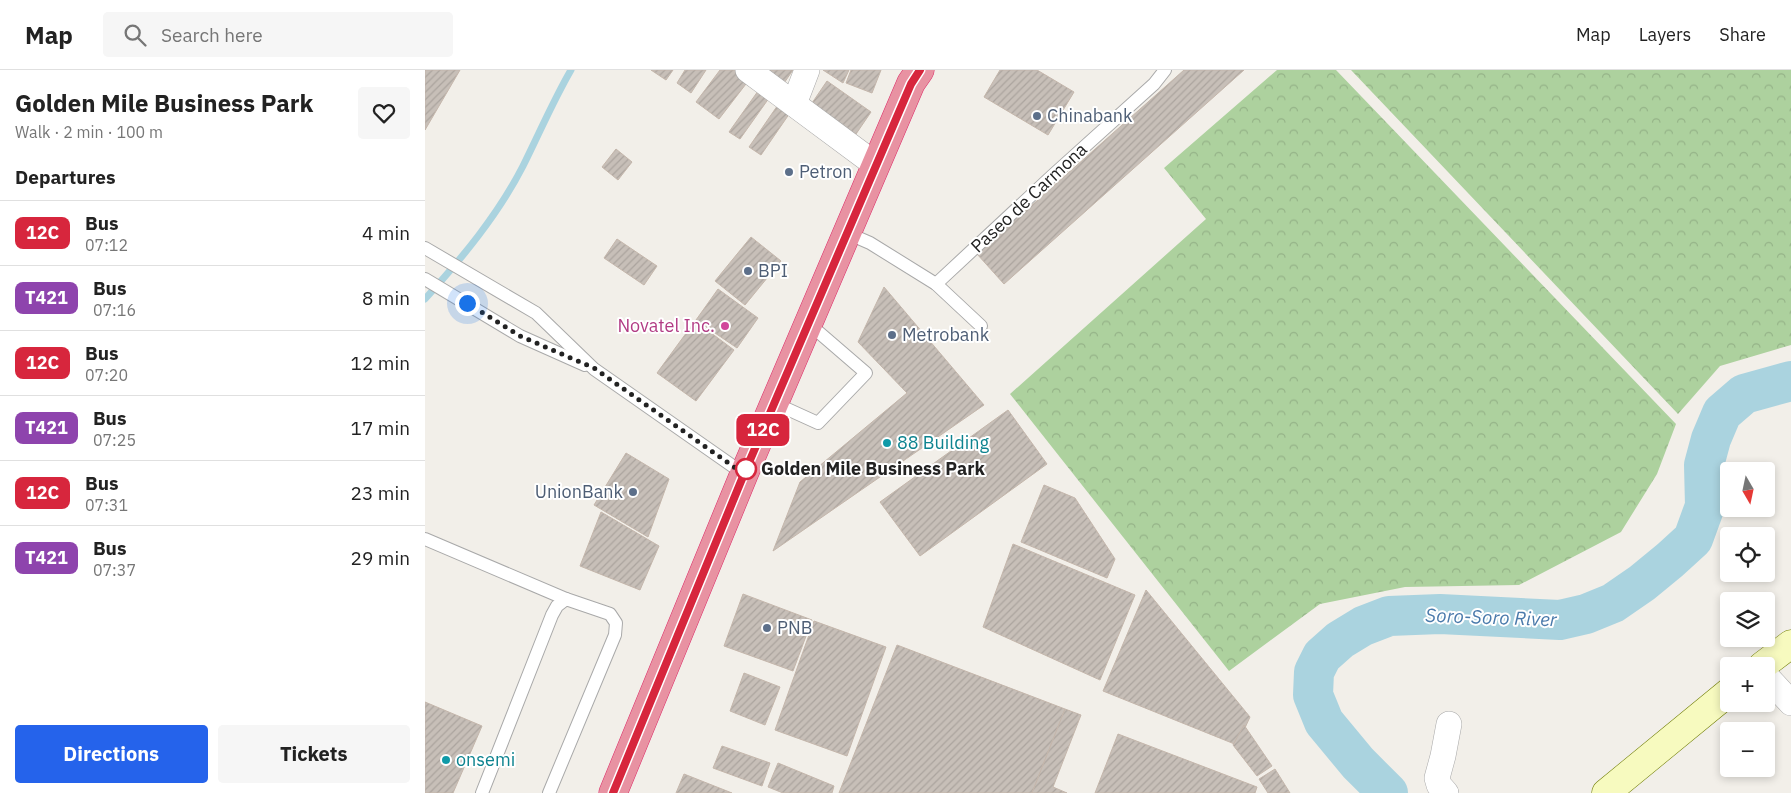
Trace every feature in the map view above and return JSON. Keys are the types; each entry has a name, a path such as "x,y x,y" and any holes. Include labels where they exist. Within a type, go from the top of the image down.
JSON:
{"highway":[{"path":"613,793 744,474 915,74"}],"street":[{"path":"748,70 876,165"},
{"path":"794,104 807,70"},
{"path":"1774,657 1791,644"},
{"path":"1775,685 1791,702"},
{"path":"1606,793 1720,699"},
{"path":"1446,793 1439,785 1437,778 1449,724"}],"lane":[{"name":"Paseo de Carmona","path":"936,284 1154,84 1165,70"},
{"path":"847,233 870,243 936,284 981,326"},
{"path":"425,248 536,313 594,368 744,474"},
{"path":"425,279 520,336 594,368"},
{"path":"774,403 818,423 866,372 808,324"},
{"path":"425,539 566,599 610,614 616,623 615,635 549,793"},
{"path":"482,793 551,615 557,606 566,599"}],"green space":[{"path":"1277,70 1336,70 1676,424 1657,474 1621,532 1519,585 1405,587 1320,604 1229,671 1010,394 1206,219 1164,168"},
{"path":"1351,70 1791,70 1791,345 1720,366 1678,414"}],"building":[{"path":"425,70 460,70 425,130"},
{"path":"651,70 673,70 666,80"},
{"path":"685,70 706,70 691,93 677,83"},
{"path":"720,70 736,70 749,80 719,119 696,102"},
{"path":"760,70 793,70 782,86"},
{"path":"823,70 849,70 843,83"},
{"path":"851,70 881,70 872,93 846,83"},
{"name":"Chinabank","path":"1000,70 1037,70 1074,92 1048,135 984,97"},
{"path":"1184,70 1244,70 1004,284 977,254"},
{"path":"827,81 871,112 856,134 812,103"},
{"path":"763,84 774,91 740,139 729,132"},
{"path":"782,99 794,107 761,155 749,147"},
{"path":"616,149 632,162 618,180 602,167"},
{"name":"BPI","path":"751,237 781,261 745,305 715,281"},
{"path":"617,239 657,266 644,285 604,258"},
{"name":"88 Building","path":"884,287 984,405 773,551 800,482 907,393 858,342"},
{"path":"718,289 758,318 737,348 696,320"},
{"path":"695,321 734,350 696,401 657,373"},
{"path":"1008,410 1047,464 920,556 880,502"},
{"name":"UnionBank","path":"626,453 669,479 648,537 594,505"},
{"path":"1044,485 1075,498 1115,559 1107,578 1021,542"},
{"path":"601,512 659,546 640,590 580,566"},
{"path":"1013,544 1135,595 1100,680 983,627"},
{"path":"1146,590 1250,717 1237,745 1103,691"},
{"path":"743,594 812,620 793,671 724,646"},
{"path":"814,621 886,647 847,756 775,730"},
{"path":"897,645 1065,709 1032,793 839,793"},
{"path":"744,673 780,687 765,725 730,711"},
{"name":"onsemi","path":"425,702 482,726 453,793 425,793"},
{"path":"1065,709 1081,715 1053,787 1067,793 1032,793"},
{"path":"1244,725 1272,766 1257,776 1233,745"},
{"path":"1118,734 1257,787 1255,793 1095,793"},
{"path":"722,746 770,763 762,786 713,768"},
{"path":"778,763 834,786 832,793 783,793 768,787"},
{"path":"1275,769 1290,793 1268,793 1259,779"},
{"path":"684,774 732,793 676,793"}],"waterway":[{"path":"425,299 466,252 502,202 523,166 571,70"},
{"name":"Soro-Soro River","path":"1388,793 1358,763 1324,722 1313,695 1314,672 1322,656 1340,640 1363,626 1389,616 1440,614 1560,620 1586,614 1613,603 1642,583 1693,539 1705,506 1704,465 1711,439 1722,413 1744,394 1791,381"}],"bus line":[{"name":"12C","path":"613,793 774,403 911,84 920,70"}],"place":[{"name":"Chinabank","path":"1037,116"},
{"name":"Petron","path":"789,172"},
{"name":"BPI","path":"748,271"},
{"name":"Novatel Inc.","path":"725,326"},
{"name":"Metrobank","path":"892,335"},
{"name":"88 Building","path":"887,443"},
{"name":"Golden Mile Business Park","path":"746,469"},
{"name":"UnionBank","path":"633,492"},
{"name":"PNB","path":"767,628"},
{"name":"onsemi","path":"446,760"}],"route":[{"path":"467,303 520,336 594,368 744,474 746,469"}]}
